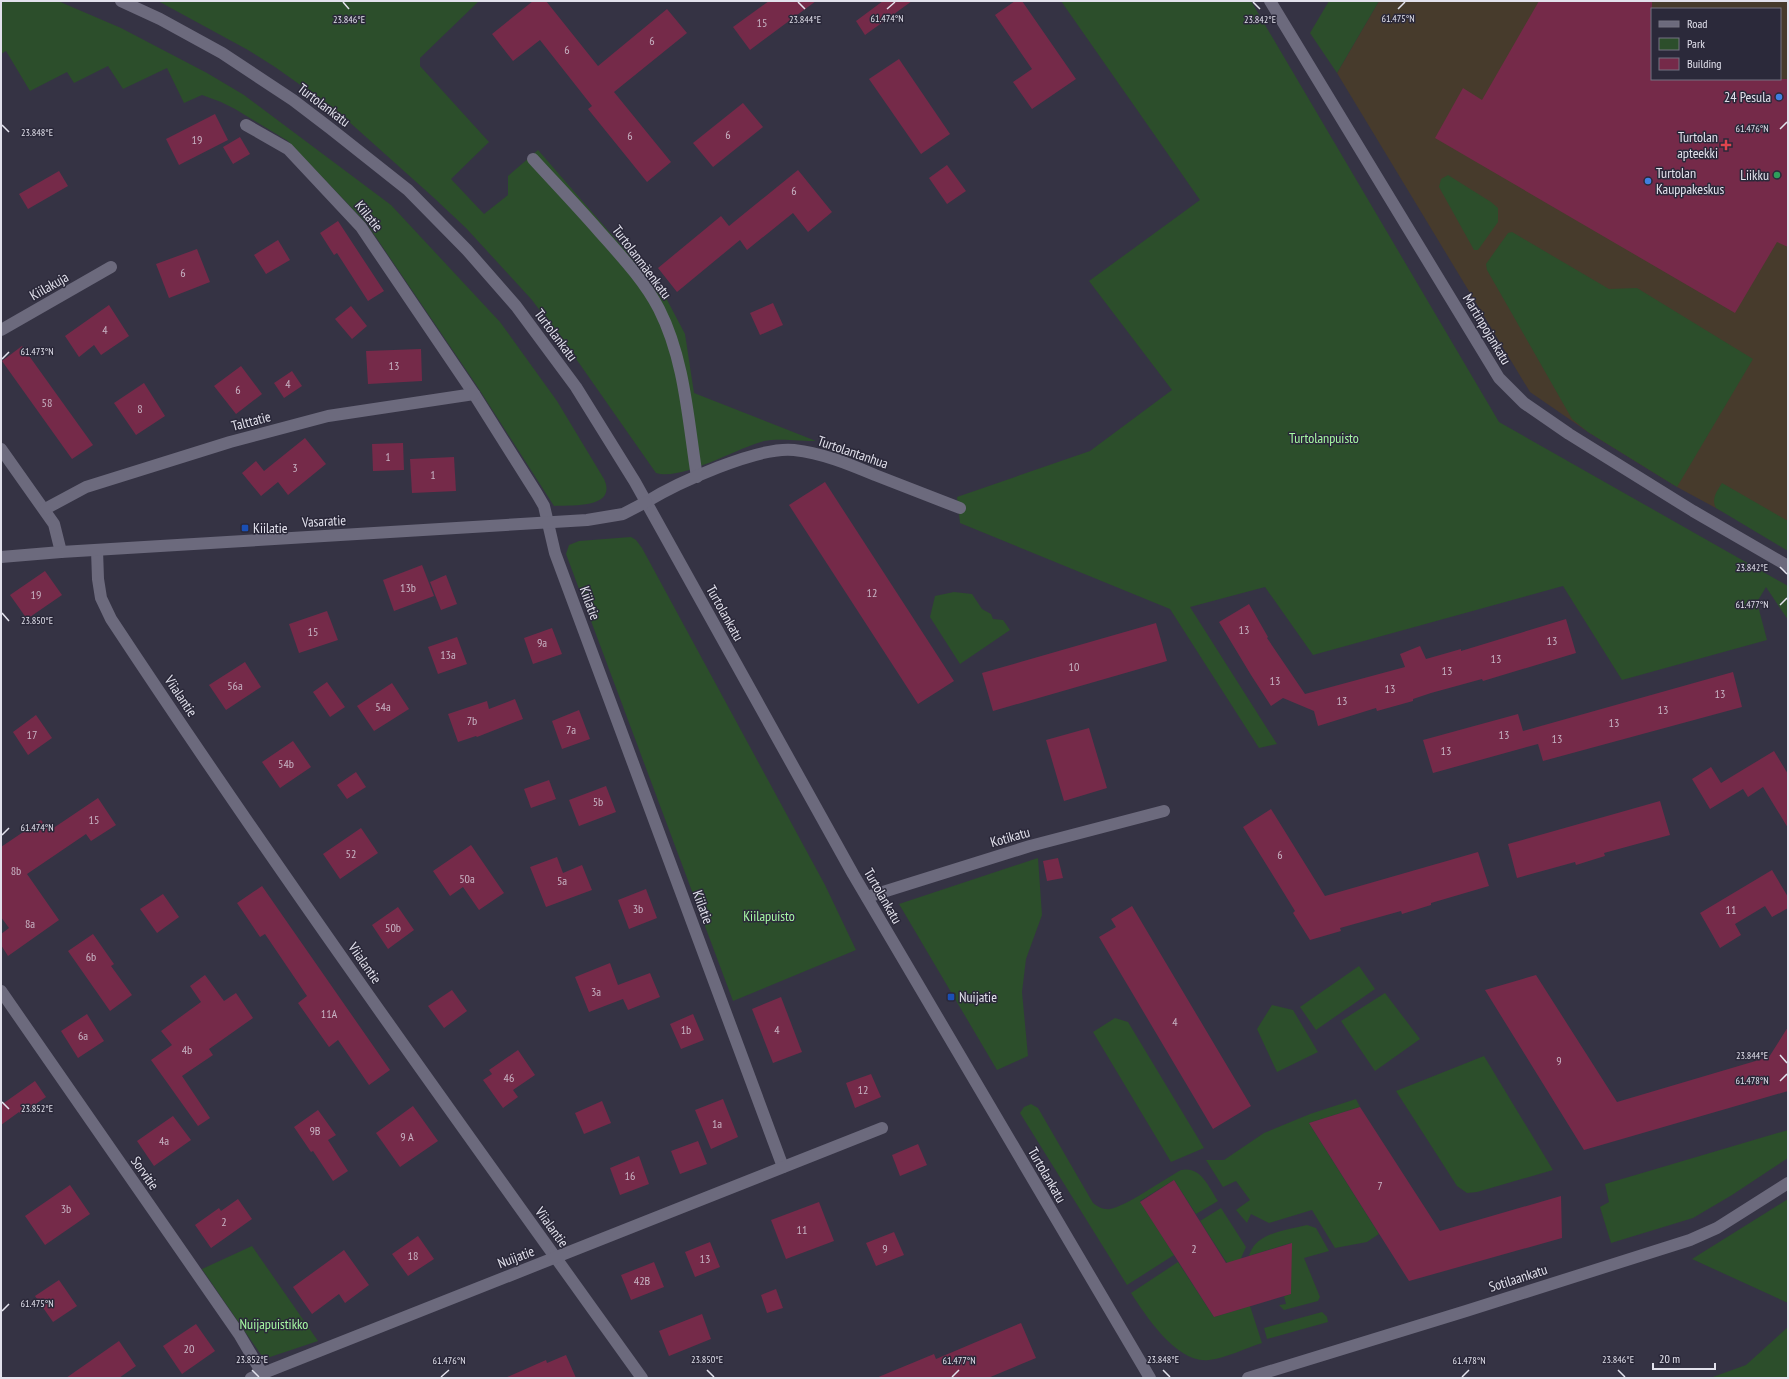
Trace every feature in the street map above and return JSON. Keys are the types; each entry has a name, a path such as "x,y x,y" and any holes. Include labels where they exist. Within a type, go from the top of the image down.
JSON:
{"street":[{"name":"Turtolankatu","path":"121,1 222,53 256,75 331,129 408,190 467,250 516,306 576,387 635,482 866,897 1150,1378"},
{"name":"Martinpojankatu","path":"1270,1 1499,378 1524,403 1569,434 1693,511 1788,566"},
{"name":"Kiilatie","path":"246,125 288,149 361,227 474,394 544,506 555,553 783,1167"},
{"name":"Turtolanmäenkatu","path":"533,159 622,256 646,288 660,310 675,349 685,397 697,477"},
{"name":"Kiilakuja","path":"1,330 111,267"},
{"name":"Talttatie","path":"45,509 86,486 230,442 328,416 474,394"},
{"path":"1,449 45,509 54,524 62,552"},
{"name":"Turtolantanhua","path":"646,502 675,486 763,453 793,450 820,454 849,464 960,508"},
{"name":"Vasaratie","path":"1,557 548,522 616,516 628,512 646,502"},
{"name":"Viialantie","path":"97,550 98,579 101,598 111,619 282,870 418,1065 642,1378"},
{"name":"Kotikatu","path":"866,897 1030,846 1164,811"},
{"name":"Sorvitie","path":"1,991 239,1334 256,1376"},
{"name":"Nuijatie","path":"256,1376 882,1128"},
{"name":"Sotilaankatu","path":"1248,1378 1690,1240 1717,1228 1788,1183"}],"shaded area":[{"path":"1379,1 1788,1 1788,547 1677,487 1588,432 1530,392 1337,73"}],"green space":[{"path":"1,1 58,1 121,28 207,73 244,95 391,205 500,322 557,401 604,479 607,489 604,496 599,500 581,505 554,506 477,386 367,224 288,141 235,109 202,95 184,103 167,68 123,89 108,66 74,83 67,72 30,91 6,51 1,54"},
{"path":"158,1 479,1 420,58 420,66 489,142 451,179 484,214 508,195 508,176 538,150 665,296 685,334 694,393 816,441 764,441 694,468 667,474 656,473 579,363 532,300 466,228 337,111 275,67 248,50"},
{"name":"Turtolanpuisto","path":"1061,1 1251,1 1499,422 1788,586 1788,620 1766,587 1757,602 1767,640 1622,680 1563,586 1313,655 1265,587 1190,607 1277,744 1259,748 1170,609 960,523 957,497 1090,451 1172,390 1089,281 1200,200"},
{"path":"1329,1 1379,1 1337,73 1310,33"},
{"path":"1448,175 1498,208 1498,222 1478,250 1474,250 1439,187 1441,179"},
{"path":"1512,232 1609,289 1637,288 1753,359 1677,487 1588,432 1572,419 1487,270 1486,264 1508,233"},
{"path":"1722,483 1788,521 1788,551 1716,508 1714,498"},
{"name":"Kiilapuisto","path":"631,537 636,540 642,548 825,885 856,950 733,1001 566,554 569,545 579,541"},
{"path":"954,592 972,594 982,609 991,614 993,619 1003,620 1010,630 960,664 930,617 935,596"},
{"path":"1038,858 1042,915 1026,959 1022,992 1028,1056 997,1070 899,904"},
{"path":"1359,966 1375,989 1316,1030 1300,1007"},
{"path":"1385,993 1420,1039 1375,1071 1341,1021"},
{"path":"1272,1005 1293,1010 1318,1052 1277,1072 1257,1029"},
{"path":"1115,1018 1128,1022 1204,1148 1171,1162 1093,1032"},
{"path":"1484,1056 1553,1170 1477,1192 1467,1193 1457,1186 1396,1091"},
{"path":"1356,1099 1360,1107 1309,1123 1379,1234 1367,1242 1335,1248 1312,1210 1269,1223 1251,1214 1247,1223 1236,1210 1250,1200 1236,1181 1223,1187 1206,1160 1224,1160 1264,1133 1310,1114"},
{"path":"1031,1104 1038,1108 1093,1203 1099,1207 1103,1209 1110,1209 1117,1207 1135,1198 1181,1170 1194,1171 1199,1174 1218,1201 1196,1214 1174,1180 1140,1201 1174,1255 1127,1285 1020,1113 1024,1107"},
{"path":"1788,1130 1788,1158 1732,1195 1693,1218 1611,1243 1600,1207 1609,1202 1605,1184"},
{"path":"1788,1199 1788,1303 1692,1259"},
{"path":"1221,1208 1246,1247 1234,1274 1200,1221"},
{"path":"1307,1225 1316,1228 1329,1251 1304,1258 1320,1297 1318,1301 1284,1310 1279,1305 1286,1304 1284,1296 1291,1294 1291,1243 1252,1255 1243,1277 1245,1268 1250,1253 1260,1240 1274,1233"},
{"name":"Nuijapuistikko","path":"252,1246 318,1341 264,1359 202,1269"},
{"path":"1178,1262 1214,1317 1250,1306 1262,1343 1229,1355 1209,1360 1197,1359 1174,1347 1145,1314 1131,1293"},
{"path":"1322,1312 1327,1317 1328,1322 1267,1339 1264,1328"},
{"path":"1788,1327 1788,1378 1710,1378 1746,1365"}],"building":[{"path":"533,1 546,1 598,66 667,9 687,33 614,92 671,162 647,182 588,109 592,106 540,40 513,61 492,34"},
{"path":"769,1 816,1 750,50 733,27"},
{"path":"883,1 912,1 865,35 856,21"},
{"path":"1015,1 1022,1 1076,79 1032,109 1013,82 1032,69 995,15"},
{"name":"Turtolan Kauppakeskus","path":"1539,1 1652,1 1651,80 1788,79 1788,247 1777,242 1735,313 1435,138 1463,88 1482,100"},
{"path":"899,59 950,134 921,154 869,79"},
{"path":"743,103 763,127 713,167 693,143"},
{"path":"215,114 228,140 179,165 166,139"},
{"path":"240,137 250,154 233,164 223,147"},
{"path":"947,165 966,191 947,204 929,178"},
{"path":"798,170 832,212 808,232 793,213 747,250 740,240 677,292 658,268 721,216 729,226"},
{"path":"59,171 68,186 28,209 19,194"},
{"path":"338,221 384,291 368,301 337,253 334,255 320,233"},
{"path":"278,240 290,260 266,274 254,255"},
{"path":"197,249 210,282 169,298 156,264"},
{"path":"773,303 783,325 760,335 750,313"},
{"path":"109,305 129,336 101,355 94,345 79,357 65,336"},
{"path":"351,306 367,326 352,339 335,319"},
{"path":"22,346 93,445 72,459 2,361"},
{"path":"421,349 422,381 368,384 366,351"},
{"path":"241,366 262,394 236,414 214,386"},
{"path":"292,371 302,386 284,398 274,383"},
{"path":"144,383 165,416 136,435 114,403"},
{"path":"305,438 326,464 288,495 278,482 261,496 242,473 256,461 264,471"},
{"path":"403,443 404,470 373,471 372,444"},
{"path":"454,457 456,491 412,493 410,459"},
{"path":"825,482 954,681 918,704 789,505"},
{"path":"422,565 434,596 394,611 383,580"},
{"path":"45,571 62,595 27,619 10,595"},
{"path":"446,575 457,604 441,610 430,582"},
{"path":"1249,604 1268,637 1267,638 1305,694 1405,667 1400,654 1420,646 1426,659 1461,649 1461,651 1566,619 1576,653 1483,681 1482,679 1431,693 1413,699 1413,701 1377,711 1376,708 1318,726 1314,711 1283,698 1271,706 1219,622"},
{"path":"327,611 338,640 299,653 289,624"},
{"path":"1156,623 1167,661 993,711 982,673"},
{"path":"552,628 562,654 533,664 524,638"},
{"path":"457,637 467,664 438,674 428,647"},
{"path":"245,662 261,687 226,710 209,685"},
{"path":"1733,672 1742,707 1543,761 1538,744 1433,773 1423,740 1518,714 1523,731"},
{"path":"327,682 345,707 330,717 313,692"},
{"path":"392,683 409,709 374,731 357,706"},
{"path":"515,699 523,719 477,737 476,736 458,742 448,714 487,701 489,709"},
{"path":"579,710 590,739 562,749 552,721"},
{"path":"36,715 52,738 28,755 13,732"},
{"path":"1089,728 1107,788 1064,801 1046,740"},
{"path":"293,741 311,767 280,788 262,762"},
{"path":"1774,751 1788,774 1788,828 1763,787 1748,797 1743,789 1710,809 1692,779 1711,767 1721,783"},
{"path":"356,772 366,787 347,799 337,785"},
{"path":"549,780 556,799 531,808 524,789"},
{"path":"606,786 616,812 579,826 569,800"},
{"path":"98,798 116,825 91,841 86,834 27,874 59,920 8,956 1,945 1,934 9,928 1,917 1,847 41,820 49,831"},
{"path":"1660,801 1670,835 1604,853 1605,856 1576,865 1575,862 1517,878 1508,844"},
{"path":"1271,809 1325,896 1478,852 1489,886 1431,903 1431,905 1402,914 1401,911 1340,928 1341,931 1310,940 1293,913 1295,911 1243,827"},
{"path":"361,828 378,853 340,879 323,854"},
{"path":"471,845 504,893 479,910 463,887 450,896 433,871"},
{"path":"557,857 563,873 582,865 592,890 546,907 530,867"},
{"path":"1058,858 1063,878 1047,881 1043,861"},
{"path":"1772,870 1788,897 1788,908 1772,917 1765,906 1735,924 1741,935 1720,948 1700,913"},
{"path":"262,886 390,1070 369,1085 338,1040 329,1047 298,1003 307,996 265,934 260,937 237,903"},
{"path":"646,889 657,918 629,929 618,900"},
{"path":"163,894 179,917 157,933 140,909"},
{"path":"1132,906 1251,1106 1213,1129 1099,937 1116,927 1111,919"},
{"path":"398,907 414,930 388,949 372,925"},
{"path":"93,934 114,964 111,966 132,995 110,1011 68,951"},
{"path":"610,963 618,985 650,973 660,997 628,1010 623,999 589,1012 575,977"},
{"path":"205,975 224,1001 236,993 253,1018 209,1049 213,1055 182,1076 210,1118 198,1126 151,1060 172,1045 161,1031 201,1002 190,986"},
{"path":"1536,975 1617,1102 1769,1057 1788,1027 1788,1091 1584,1150 1485,990"},
{"path":"452,990 467,1011 444,1028 428,1006"},
{"path":"781,997 802,1052 773,1063 752,1009"},
{"path":"87,1014 104,1041 78,1058 61,1031"},
{"path":"693,1014 704,1040 681,1049 670,1024"},
{"path":"518,1050 535,1075 513,1090 518,1097 503,1108 483,1080 492,1074 489,1070"},
{"path":"871,1074 881,1097 855,1108 846,1083"},
{"path":"35,1081 46,1097 21,1114 19,1112 1,1125 1,1105"},
{"path":"723,1099 738,1137 711,1149 695,1110"},
{"path":"602,1101 611,1123 584,1134 575,1113"},
{"path":"413,1106 438,1141 400,1167 376,1133"},
{"path":"1360,1107 1440,1231 1561,1196 1562,1238 1409,1281 1309,1123"},
{"path":"318,1110 336,1135 328,1140 348,1171 333,1181 313,1151 311,1152 294,1127"},
{"path":"173,1116 191,1140 154,1166 137,1141"},
{"path":"698,1141 707,1164 680,1174 671,1151"},
{"path":"918,1144 927,1165 900,1176 892,1155"},
{"path":"639,1156 649,1184 620,1195 610,1168"},
{"path":"1174,1180 1226,1263 1292,1243 1291,1294 1214,1317 1140,1202"},
{"path":"70,1185 90,1214 45,1245 25,1216"},
{"path":"238,1199 252,1219 211,1248 195,1225 219,1208 221,1211"},
{"path":"819,1202 834,1241 786,1259 771,1220"},
{"path":"894,1232 904,1255 876,1266 866,1243"},
{"path":"418,1236 434,1259 408,1276 392,1254"},
{"path":"710,1242 720,1267 695,1277 685,1252"},
{"path":"344,1250 369,1285 345,1303 339,1294 312,1314 293,1287"},
{"path":"654,1262 664,1287 631,1300 621,1275"},
{"path":"59,1280 77,1306 53,1322 35,1296"},
{"path":"776,1289 783,1308 767,1313 761,1295"},
{"path":"702,1314 711,1339 669,1356 659,1331"},
{"path":"1021,1323 1036,1358 988,1378 876,1378 934,1354 936,1359"},
{"path":"196,1324 215,1351 182,1374 163,1346"},
{"path":"119,1341 136,1366 119,1378 66,1378"},
{"path":"566,1355 576,1378 505,1378 546,1360 547,1363"}],"place":[{"name":"24 Pesula","path":"1779,97"},
{"name":"Turtolan apteekki","path":"1726,145"},
{"name":"Liikku","path":"1777,175"},
{"name":"Turtolan Kauppakeskus","path":"1648,181"},
{"name":"Kiilatie","path":"245,528"},
{"name":"Nuijatie","path":"951,997"}]}
